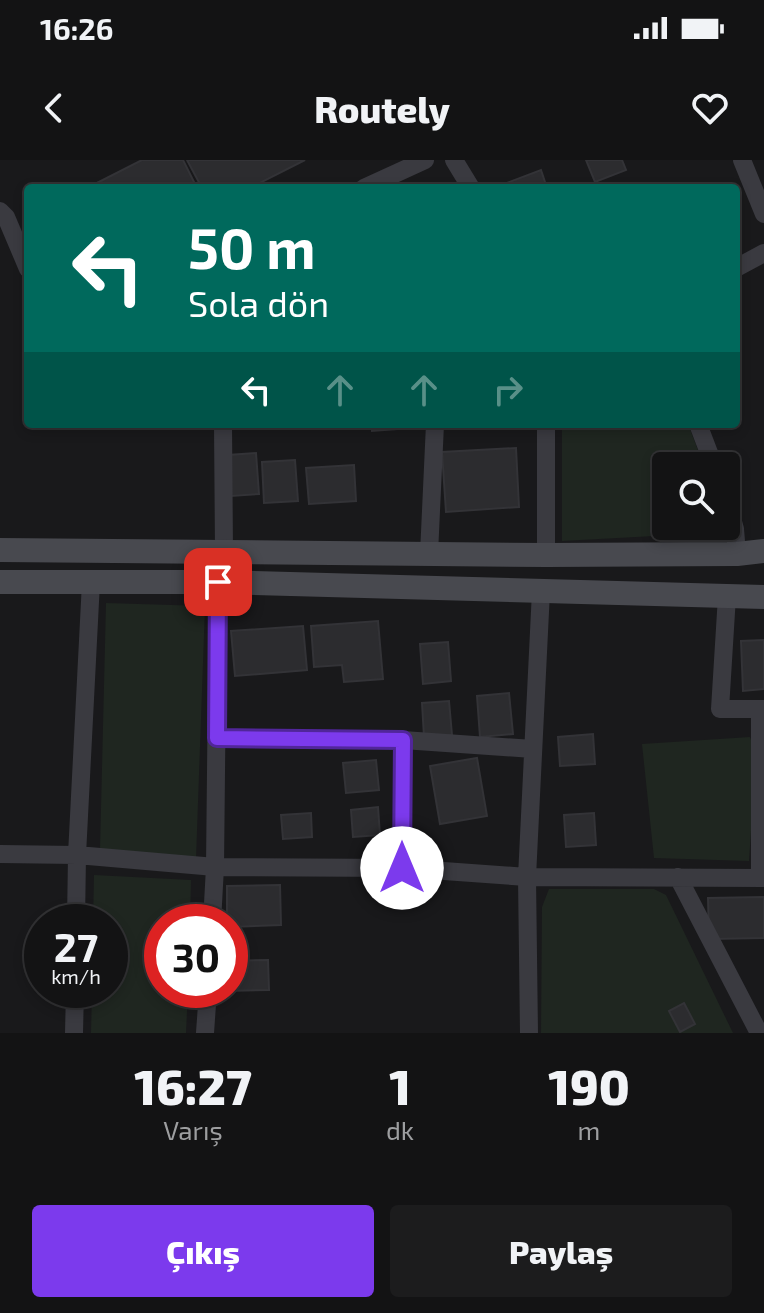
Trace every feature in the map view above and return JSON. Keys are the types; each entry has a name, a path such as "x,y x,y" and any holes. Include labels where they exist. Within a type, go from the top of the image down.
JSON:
{"main road":[{"path":"0,550 546,555 737,554 764,551"},
{"path":"0,582 218,582 764,597"}],"street":[{"path":"373,184 425,160"},
{"path":"454,160 469,184"},
{"path":"463,160 472,160"},
{"path":"742,160 764,214"},
{"path":"0,211 6,217 24,260"},
{"path":"740,266 764,253"},
{"path":"223,428 224,551"},
{"path":"429,554 435,428"},
{"path":"546,428 546,555"},
{"path":"700,428 709,452"},
{"path":"736,540 737,554"},
{"path":"76,904 91,582"},
{"path":"213,904 218,582"},
{"path":"529,1033 527,877 541,591"},
{"path":"0,854 77,855 215,867 402,868 527,877 762,878 762,709 720,709 727,596"},
{"path":"217,738 403,740 533,749"},
{"path":"402,868 403,740"},
{"path":"678,877 759,1033"},
{"path":"74,1033 75,1008"},
{"path":"205,1033 207,1008"}],"shaded area":[{"path":"562,428 690,428 699,452 652,452 652,536 562,541"},
{"path":"106,603 205,606 196,859 100,850"},
{"path":"750,737 756,755 749,861 654,858 642,744"},
{"path":"94,875 191,880 190,904 144,904 144,1008 187,1008 186,1033 91,1033 92,1008 128,1008 128,904 93,904"},
{"path":"549,889 654,889 666,895 733,1033 541,1033 542,907"}],"building":[{"path":"142,160 183,160 195,184 95,184"},
{"path":"187,160 305,160 258,184 200,184"},
{"path":"586,160 622,160 626,170 595,182"},
{"path":"541,170 546,184 504,184"},
{"path":"372,428 411,428 372,431"},
{"path":"516,448 519,507 446,512 442,452"},
{"path":"256,453 259,494 231,496 228,455"},
{"path":"295,460 298,501 264,503 262,462"},
{"path":"354,465 356,501 309,504 306,468"},
{"path":"378,621 383,679 344,682 342,665 314,667 311,626"},
{"path":"303,626 307,670 235,676 231,631"},
{"path":"764,640 764,689 743,691 741,641"},
{"path":"448,642 451,681 423,684 420,644"},
{"path":"509,693 513,734 480,737 477,696"},
{"path":"449,701 452,735 424,737 422,703"},
{"path":"593,734 595,764 560,766 558,737"},
{"path":"477,758 487,816 440,824 430,766"},
{"path":"376,760 379,790 346,793 343,763"},
{"path":"378,807 380,835 353,837 351,810"},
{"path":"311,813 312,837 283,839 281,815"},
{"path":"594,813 596,845 566,847 564,815"},
{"path":"280,885 281,925 248,926 248,904 227,904 227,886"},
{"path":"764,897 764,938 709,939 708,898"},
{"path":"268,960 269,990 248,990 248,961"},
{"path":"684,1003 695,1024 680,1032 669,1011"}],"route":[{"path":"218,582 217,738 403,740 402,868"}]}
